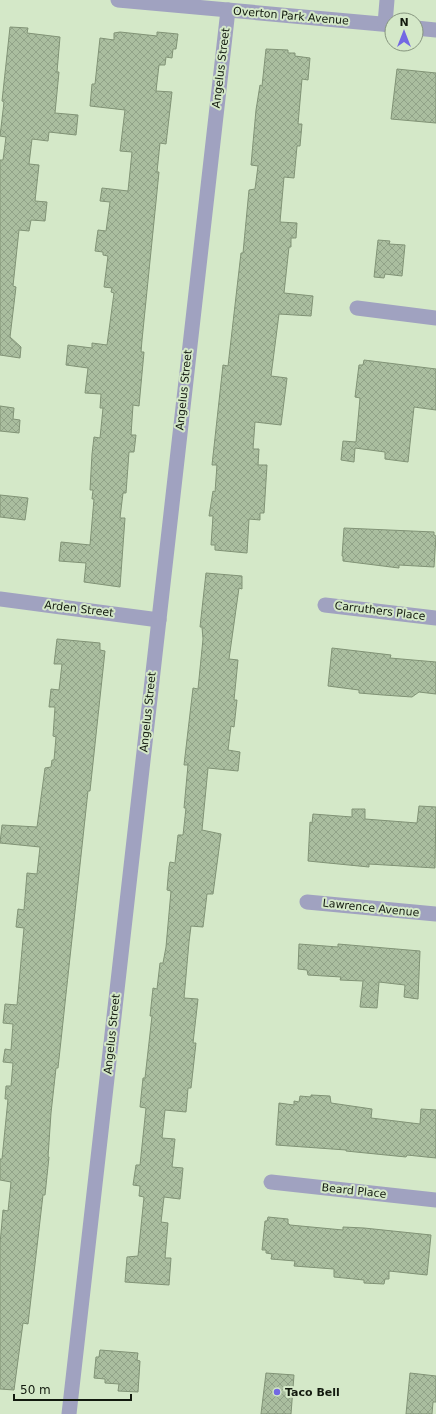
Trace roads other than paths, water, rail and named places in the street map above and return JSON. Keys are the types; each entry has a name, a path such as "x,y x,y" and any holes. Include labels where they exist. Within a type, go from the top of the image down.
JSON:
{"street":[{"name":"Overton Park Avenue","path":"118,0 162,2 228,10 384,24"},
{"path":"387,0 388,12"},
{"name":"Angelus Street","path":"69,1414 228,10"},
{"path":"424,29 436,30"},
{"path":"357,308 436,318"},
{"name":"Arden Street","path":"0,599 159,620"},
{"name":"Carruthers Place","path":"325,605 436,618"},
{"name":"Lawrence Avenue","path":"307,902 436,914"},
{"name":"Beard Place","path":"271,1182 436,1200"}],"place":[{"name":"Taco Bell","path":"277,1392"}]}
